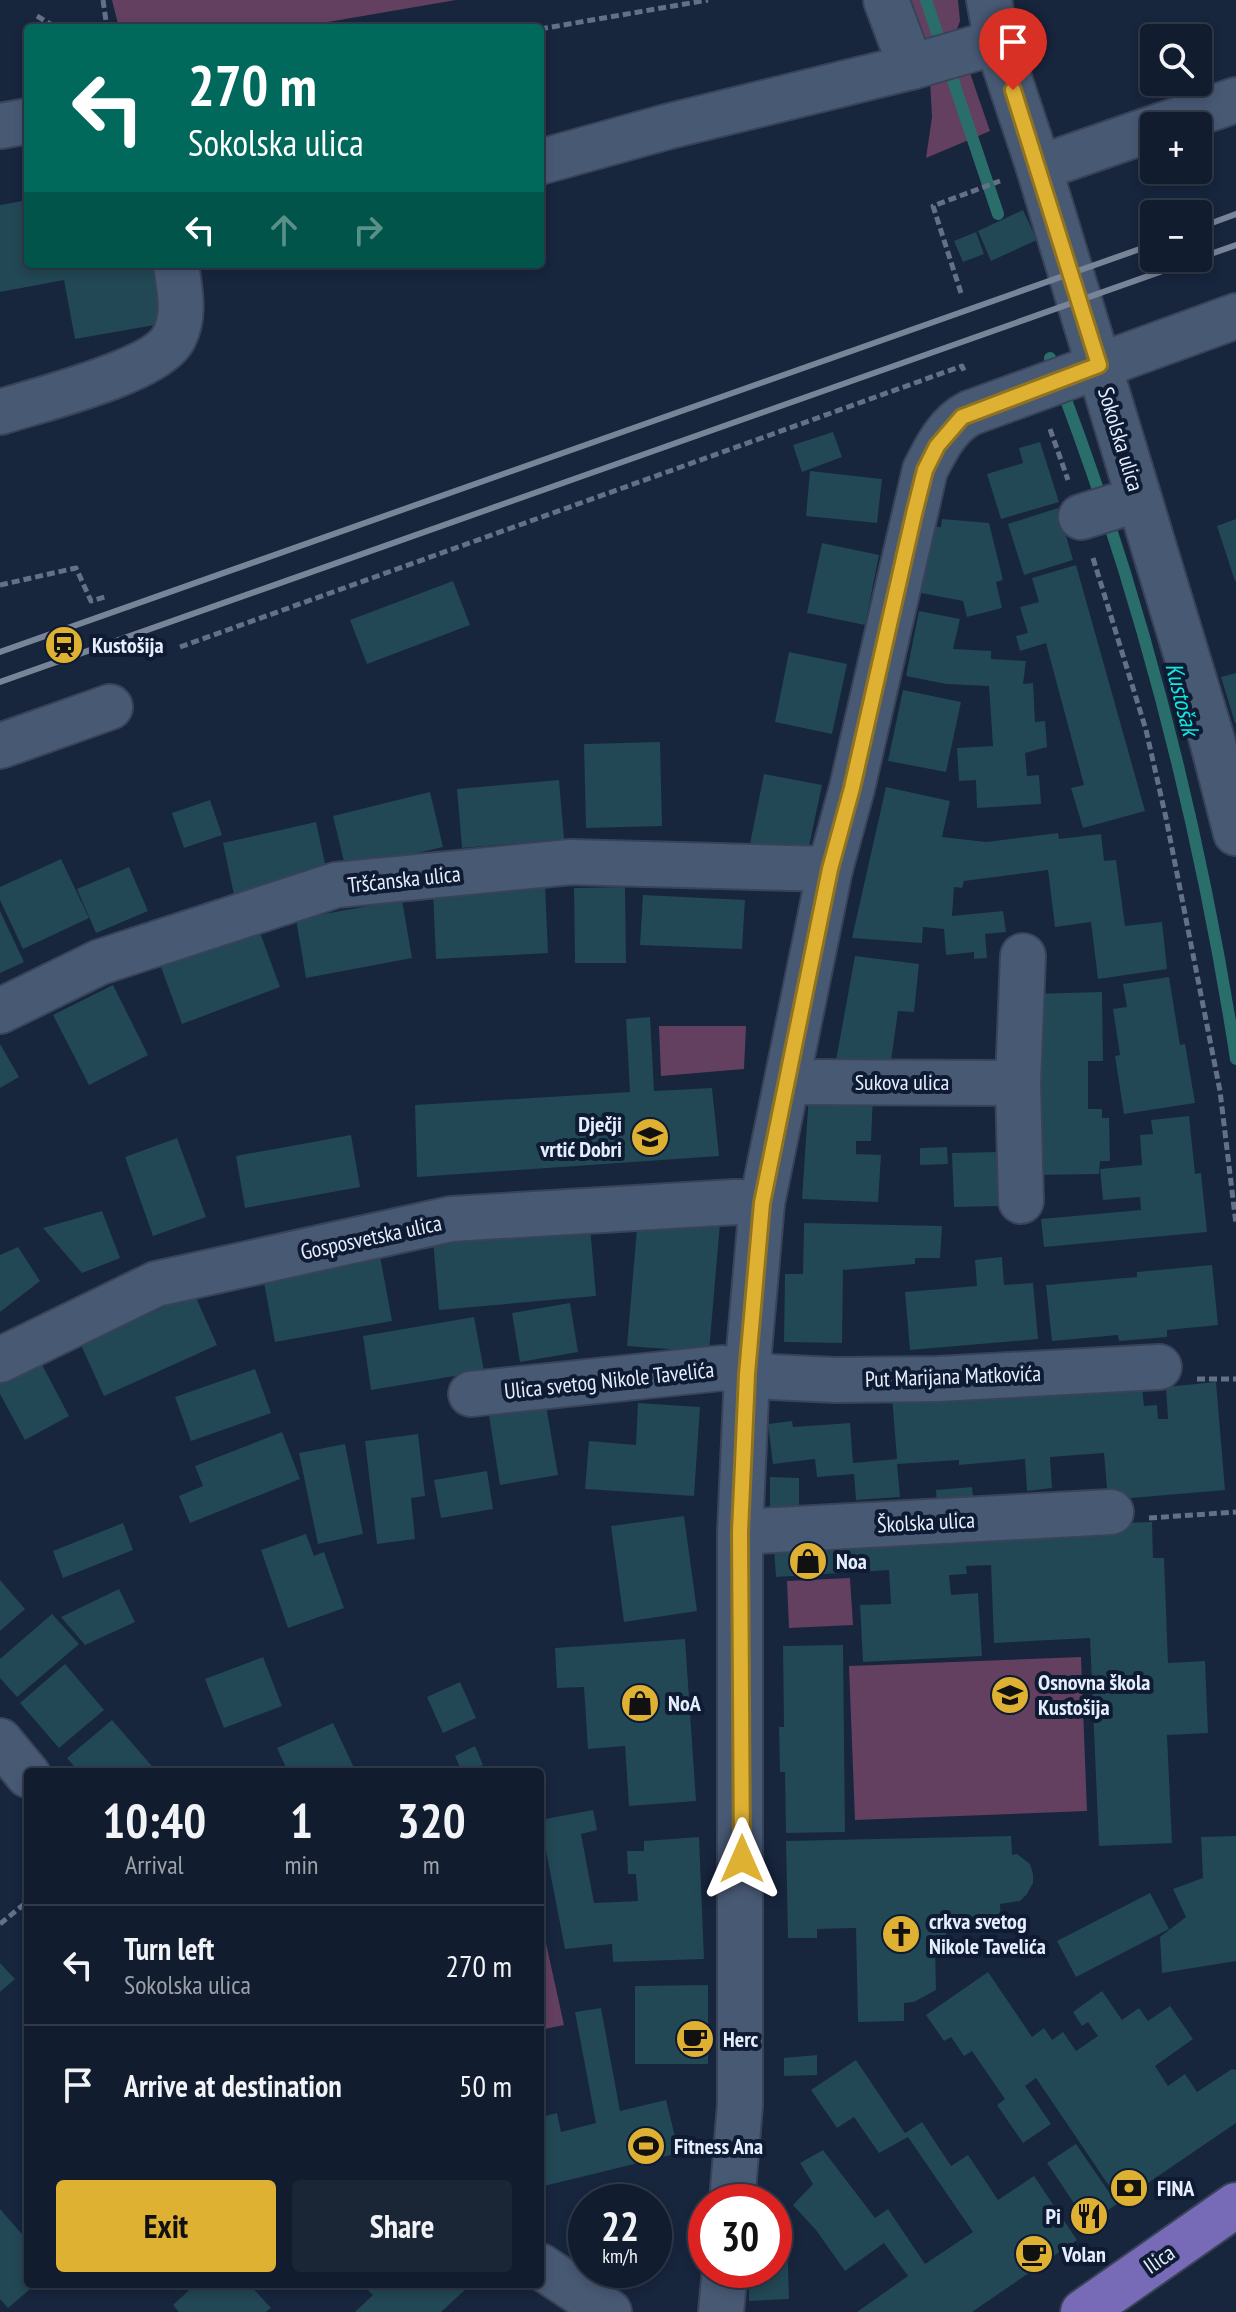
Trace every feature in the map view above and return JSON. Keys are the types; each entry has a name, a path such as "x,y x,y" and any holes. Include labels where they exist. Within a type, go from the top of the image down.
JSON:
{"main road":[{"name":"Ilica","path":"1083,2312 1236,2205"}],"street":[{"path":"886,0 896,32 917,66"},
{"path":"544,161 666,127 917,66 984,30"},
{"name":"Sokolska ulica","path":"984,30 1025,172 1068,386 1107,509 1211,736 1236,833"},
{"path":"1201,112 1236,100"},
{"path":"0,126 24,122"},
{"path":"1025,172 1140,133"},
{"path":"0,412 128,370 163,352 174,338 182,311 177,268"},
{"name":"Ulica svetog Nikole Tavelića","path":"734,2183 740,2105 742,1948 740,1532 747,1374 762,1203 830,869 852,788 925,470 937,446 962,417 1068,386 1236,316"},
{"path":"0,746 110,707"},
{"name":"Tršćanska ulica","path":"0,1011 100,962 336,885 571,862 830,869"},
{"path":"1021,1201 1018,1083 1023,956"},
{"name":"Sukova ulica","path":"787,1082 1018,1083"},
{"name":"Gosposvetska ulica","path":"0,1360 156,1284 451,1219 762,1203"},
{"name":"Put Marijana Matkovića","path":"747,1374 835,1380 938,1379 1159,1367"},
{"name":"Ulica svetog Nikole Tavelića","path":"471,1394 722,1368 747,1374"},
{"name":"Školska ulica","path":"740,1532 1111,1512"},
{"path":"0,1741 24,1770"},
{"path":"544,2269 609,2312"}],"path":[{"path":"103,0 106,24"},
{"path":"544,28 708,0"},
{"path":"37,16 50,24"},
{"path":"961,293 933,206 1025,172"},
{"path":"180,647 962,366 967,379"},
{"path":"1068,386 1107,509 1146,730 1220,1091 1236,1224"},
{"path":"0,585 76,568 91,601 108,596"},
{"path":"1225,1138 1234,1136"},
{"path":"1111,1512 1112,1521 1236,1512"},
{"path":"0,1924 24,1904"}],"shaded area":[{"path":"112,0 456,0 316,24 118,24"},
{"path":"900,0 958,0 960,21 957,29 948,34 960,74 970,73 990,131 926,158 932,117 930,80"},
{"path":"659,1026 746,1026 744,1069 661,1076"},
{"path":"850,1578 853,1625 789,1628 787,1581"},
{"path":"1081,1657 1087,1811 855,1820 849,1666"},
{"path":"544,1934 564,2025 544,2029"}],"building":[{"path":"24,201 24,268 157,268 166,323 75,339 64,280 0,292 0,205"},
{"path":"1023,210 1037,240 991,261 978,231"},
{"path":"976,232 984,254 963,262 954,241"},
{"path":"833,432 842,457 802,472 793,445"},
{"path":"1040,442 1059,502 1001,519 987,474 1023,463 1019,448"},
{"path":"810,471 882,479 877,523 806,516"},
{"path":"1058,508 1073,560 1024,575 1008,524"},
{"path":"942,519 989,523 1003,580 996,582 1002,608 967,617 963,601 916,592 929,526 941,527"},
{"path":"1236,519 1236,581 1235,581 1217,526"},
{"path":"822,543 879,555 865,625 807,613"},
{"path":"1076,565 1145,811 1083,828 1071,788 1084,785 1046,643 1020,651 1016,636 1028,633 1020,607 1039,602 1032,578"},
{"path":"453,581 470,625 367,664 350,620"},
{"path":"919,611 960,619 953,649 991,651 991,659 1026,661 1023,684 1033,683 1035,722 1045,721 1047,747 1025,753 1027,776 1039,775 1041,804 977,808 976,780 959,781 957,748 993,746 989,686 946,684 906,676"},
{"path":"789,652 847,664 832,734 775,722"},
{"path":"1236,673 1236,723 1235,723 1221,677"},
{"path":"903,690 961,702 946,772 888,761"},
{"path":"660,742 662,826 586,828 584,744"},
{"path":"764,774 822,785 807,856 750,844"},
{"path":"559,780 564,839 462,848 457,789"},
{"path":"886,787 950,801 942,837 986,842 1058,833 1059,839 1101,834 1104,861 1116,860 1125,926 1162,922 1167,969 1098,979 1091,922 1055,927 1048,870 964,881 962,888 954,887 952,916 1003,911 1006,932 985,934 987,958 974,959 974,952 946,955 944,929 923,927 922,943 852,938"},
{"path":"430,792 443,847 346,870 333,816"},
{"path":"210,800 222,835 184,848 172,813"},
{"path":"316,822 327,873 234,895 223,843"},
{"path":"61,859 89,918 23,949 0,900 0,887"},
{"path":"129,867 148,911 96,933 77,889"},
{"path":"545,885 548,953 436,959 433,891"},
{"path":"625,887 626,963 575,963 574,888"},
{"path":"643,895 745,900 742,949 640,945"},
{"path":"402,900 412,958 306,978 296,919"},
{"path":"0,911 24,962 0,973"},
{"path":"259,930 280,987 182,1024 161,967"},
{"path":"855,956 919,964 914,1012 898,1011 891,1061 880,1060 879,1072 835,1066"},
{"path":"1169,977 1180,1045 1185,1044 1195,1103 1124,1114 1115,1056 1120,1055 1113,1009 1127,1007 1123,984"},
{"path":"113,985 148,1055 89,1085 53,1015"},
{"path":"1102,992 1103,1061 1088,1061 1088,1109 1102,1109 1102,1118 1109,1118 1110,1161 1100,1161 1099,1174 1032,1175 1030,994"},
{"path":"650,1017 654,1091 712,1088 719,1156 417,1177 415,1105 630,1092 626,1019"},
{"path":"0,1044 19,1077 0,1088"},
{"path":"809,1094 873,1095 871,1141 856,1141 856,1154 881,1155 878,1202 802,1199"},
{"path":"1189,1116 1195,1174 1201,1173 1207,1232 1044,1247 1041,1219 1141,1210 1140,1197 1103,1200 1100,1169 1142,1165 1140,1135 1153,1134 1151,1120"},
{"path":"351,1135 360,1187 245,1208 236,1156"},
{"path":"177,1138 206,1217 153,1236 125,1157"},
{"path":"947,1147 948,1164 920,1165 920,1148"},
{"path":"999,1152 1000,1206 954,1207 952,1153"},
{"path":"102,1211 120,1258 82,1273 43,1228"},
{"path":"638,1217 720,1223 709,1352 627,1346"},
{"path":"804,1223 942,1226 940,1258 915,1258 915,1264 843,1270 842,1343 784,1342 785,1274 803,1274"},
{"path":"590,1226 596,1296 439,1310 433,1240"},
{"path":"18,1247 40,1281 0,1312 0,1255"},
{"path":"380,1256 392,1321 275,1342 263,1277"},
{"path":"1002,1257 1004,1285 1033,1283 1038,1339 910,1350 905,1292 977,1286 975,1260"},
{"path":"1212,1265 1218,1325 1167,1330 1167,1337 1119,1341 1118,1335 1052,1341 1046,1285 1137,1277 1137,1272"},
{"path":"194,1293 217,1345 104,1396 81,1345"},
{"path":"570,1303 578,1352 520,1362 512,1313"},
{"path":"474,1317 484,1371 371,1390 363,1336"},
{"path":"39,1359 69,1416 25,1440 0,1394 0,1380"},
{"path":"255,1369 271,1413 191,1441 175,1397"},
{"path":"1216,1382 1225,1490 1108,1500 1104,1453 1050,1457 1052,1488 1027,1491 1025,1459 959,1465 959,1460 897,1464 900,1497 856,1500 854,1474 817,1477 815,1459 773,1464 768,1424 792,1421 793,1427 850,1423 853,1463 897,1459 892,1397 953,1392 954,1402 1142,1387 1144,1406 1157,1405 1158,1419 1168,1419 1166,1387"},
{"path":"545,1400 558,1475 500,1485 488,1409"},
{"path":"638,1403 700,1407 694,1496 585,1489 589,1441 636,1445"},
{"path":"282,1432 300,1479 190,1523 179,1496 203,1486 195,1466"},
{"path":"418,1434 425,1496 411,1498 415,1539 377,1544 365,1441"},
{"path":"345,1444 363,1534 318,1544 299,1453"},
{"path":"487,1471 493,1509 441,1518 434,1480"},
{"path":"770,1477 799,1478 799,1515 770,1516"},
{"path":"972,1487 975,1513 938,1516 936,1490"},
{"path":"684,1516 697,1611 624,1622 611,1526"},
{"path":"1152,1522 1153,1558 1164,1558 1168,1663 1205,1661 1208,1733 1167,1735 1172,1843 1099,1846 1090,1638 994,1643 991,1565 966,1566 967,1574 949,1575 951,1595 978,1593 982,1656 863,1662 860,1605 891,1604 889,1570 776,1577 773,1536 841,1533 841,1549 888,1546 887,1531"},
{"path":"123,1523 133,1550 63,1578 53,1551"},
{"path":"306,1534 314,1556 324,1552 344,1608 288,1628 261,1550"},
{"path":"0,1580 25,1609 0,1631"},
{"path":"119,1589 135,1622 85,1645 61,1617"},
{"path":"52,1614 79,1644 17,1697 0,1678 0,1659"},
{"path":"685,1639 696,1801 629,1806 625,1746 588,1749 584,1687 557,1688 555,1648"},
{"path":"843,1645 845,1832 786,1833 785,1772 780,1772 779,1727 784,1727 783,1646"},
{"path":"263,1657 282,1706 224,1728 205,1679"},
{"path":"65,1664 104,1710 59,1748 20,1703"},
{"path":"460,1682 476,1718 443,1733 427,1697"},
{"path":"112,1720 154,1768 76,1768 67,1758"},
{"path":"333,1723 354,1768 286,1768 277,1748"},
{"path":"475,1746 483,1765 460,1768 455,1756"},
{"path":"593,1810 597,1830 581,1834 594,1903 638,1901 636,1874 628,1874 627,1851 644,1851 644,1841 699,1837 704,1959 613,1962 612,1944 565,1949 544,1841 544,1819"},
{"name":"crkva svetog Nikole Tavelića","path":"1011,1836 1012,1855 1017,1854 1030,1864 1033,1874 1033,1883 1027,1894 1020,1901 1000,1904 1001,1926 946,1926 946,1946 935,1947 936,1990 914,2002 904,2003 904,2021 858,2022 856,1928 817,1929 817,1938 788,1938 786,1841"},
{"path":"1236,1836 1236,1961 1162,1973 1160,1937 1186,1917 1173,1889 1203,1878 1201,1837"},
{"path":"1150,1893 1169,1929 1076,1977 1057,1941"},
{"path":"0,1963 15,1979 0,1992"},
{"path":"988,1972 1032,2037 1044,2028 1052,2040 1063,2032 1076,2051 1098,2036 1088,2022 1082,2026 1073,2012 1102,1991 1122,2020 1139,2008 1148,2021 1170,2006 1193,2039 1155,2066 1168,2086 1185,2074 1197,2092 1232,2069 1236,2070 1236,2123 1120,2202 1036,2078 1025,2086 1051,2124 1023,2143 997,2105 1005,2099 972,2051 964,2056 951,2037 944,2041 926,2015"},
{"path":"708,1985 708,2064 635,2064 635,1986"},
{"path":"601,2008 620,2111 666,2100 679,2153 544,2186 544,2116 557,2113 561,2132 596,2123 575,2012"},
{"path":"817,2055 817,2075 784,2076 784,2058"},
{"path":"856,2060 905,2133 922,2122 951,2166 968,2155 998,2200 1034,2176 1077,2240 972,2312 857,2312 908,2276 884,2243 845,2271 816,2230 793,2205 813,2184 800,2163 823,2150 875,2218 888,2209 925,2264 973,2232 908,2137 879,2153 854,2117 837,2128 811,2090"},
{"path":"1076,2144 1117,2204 1088,2224 1047,2163"},
{"path":"0,2209 24,2236 24,2288 31,2288 8,2308 0,2299"},
{"path":"192,2288 253,2288 271,2308 266,2312 179,2312 173,2305"},
{"path":"366,2288 467,2288 441,2312 355,2312 373,2295"},
{"path":"749,2288 789,2288 789,2299 749,2301"}],"waterway":[{"name":"Kustošak","path":"926,0 998,214"},
{"name":"Kustošak","path":"1050,358 1111,529 1162,703 1204,880 1236,1059"}],"railway":[{"path":"1212,223 1236,214"},
{"path":"0,682 1236,245"},
{"path":"0,652 1140,249"}],"place":[{"name":"Kustošija","path":"64,645"},
{"name":"Dječji vrtić Dobri","path":"650,1137"},
{"name":"Noa","path":"808,1561"},
{"name":"Osnovna škola Kustošija","path":"1010,1695"},
{"name":"NoA","path":"640,1703"},
{"name":"crkva svetog Nikole Tavelića","path":"901,1934"},
{"name":"Herc","path":"695,2039"},
{"name":"Fitness Ana","path":"646,2146"},
{"name":"FINA","path":"1129,2188"},
{"name":"Pi","path":"1089,2216"},
{"name":"Volan","path":"1034,2254"}],"route":[{"path":"742,1859 740,1532 747,1374 762,1203 830,869 852,788 914,514 925,470 937,446 962,417 1099,365 1013,90"}]}
